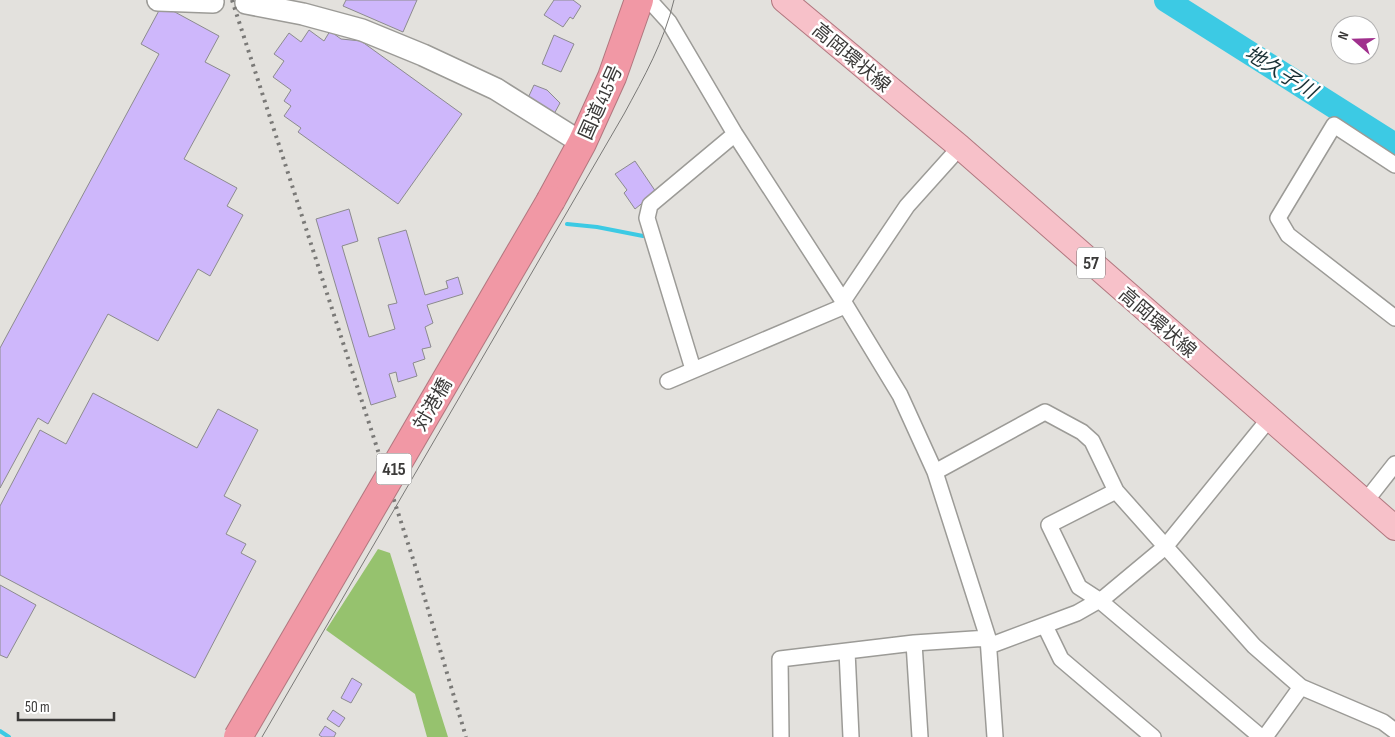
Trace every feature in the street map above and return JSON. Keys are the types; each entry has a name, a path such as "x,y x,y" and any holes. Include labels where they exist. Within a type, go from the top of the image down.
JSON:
{"highway":[{"name":"国道415号","path":"551,200 582,143 612,77 640,0"},
{"name":"対港橋","path":"238,737 551,200"}],"main road":[{"name":"高岡環状線","path":"784,0 960,147 1269,420 1395,528"}],"street":[{"path":"158,0 213,2"},
{"path":"649,0 669,22 735,134 843,301 900,395 935,472 989,642 995,737"},
{"path":"246,3 303,14 362,30 424,55 496,89 582,143"},
{"path":"1395,165 1334,125 1278,218 1288,235 1395,318"},
{"path":"693,369 647,218 650,205 735,134"},
{"path":"668,381 840,308 907,206 960,147"},
{"path":"935,472 1045,412 1082,432 1092,441 1116,490 1254,646 1301,687 1383,722 1395,731"},
{"path":"781,737 780,659 914,643 989,642 1046,626 1077,613 1098,600 1165,547 1269,420"},
{"path":"1364,502 1395,464"},
{"path":"1116,490 1049,525 1079,586 1261,737"},
{"path":"1046,626 1061,659 1153,737"},
{"path":"914,643 920,737"},
{"path":"847,651 851,737"},
{"path":"1265,737 1301,687"}],"green space":[{"path":"378,549 390,553 448,737 427,737 415,694 326,630"}],"building":[{"path":"346,0 417,0 403,32 343,6"},
{"path":"554,0 573,0 581,6 573,19 570,17 563,27 544,15"},
{"path":"162,5 219,36 205,62 230,75 184,159 237,188 227,206 243,215 210,276 198,269 158,341 108,314 48,424 38,418 0,488 0,348 159,54 141,44"},
{"path":"309,30 324,41 330,31 341,39 361,41 462,114 398,204 298,132 301,128 284,116 291,106 284,101 291,90 273,77 284,61 274,54 289,33 301,42"},
{"path":"554,35 574,44 561,72 542,64"},
{"path":"534,85 547,90 560,103 554,114 528,98"},
{"path":"635,161 656,192 635,209 624,193 627,190 615,174"},
{"path":"349,209 358,241 342,246 369,337 395,329 388,305 397,303 378,238 406,230 425,295 448,288 446,281 458,277 463,294 427,305 433,323 425,327 431,347 422,349 425,359 413,363 417,376 398,382 396,372 389,374 396,397 371,405 316,219"},
{"path":"93,393 197,448 218,409 258,430 224,496 241,505 226,534 246,544 241,553 256,561 195,678 0,575 0,506 40,430 66,444"},
{"path":"0,585 36,605 7,658 0,655"},
{"path":"352,678 362,684 351,703 341,698"},
{"path":"333,710 345,718 339,727 327,719"},
{"path":"325,726 336,733 334,737 322,737 319,735"}],"waterway":[{"name":"地久子川","path":"1166,0 1395,145"},
{"path":"567,224 597,227 643,236"},
{"path":"0,731 9,737"}],"tram line":[{"path":"262,737 624,114 659,45 674,0"}],"railway":[{"path":"232,0 414,562 466,737"}]}
